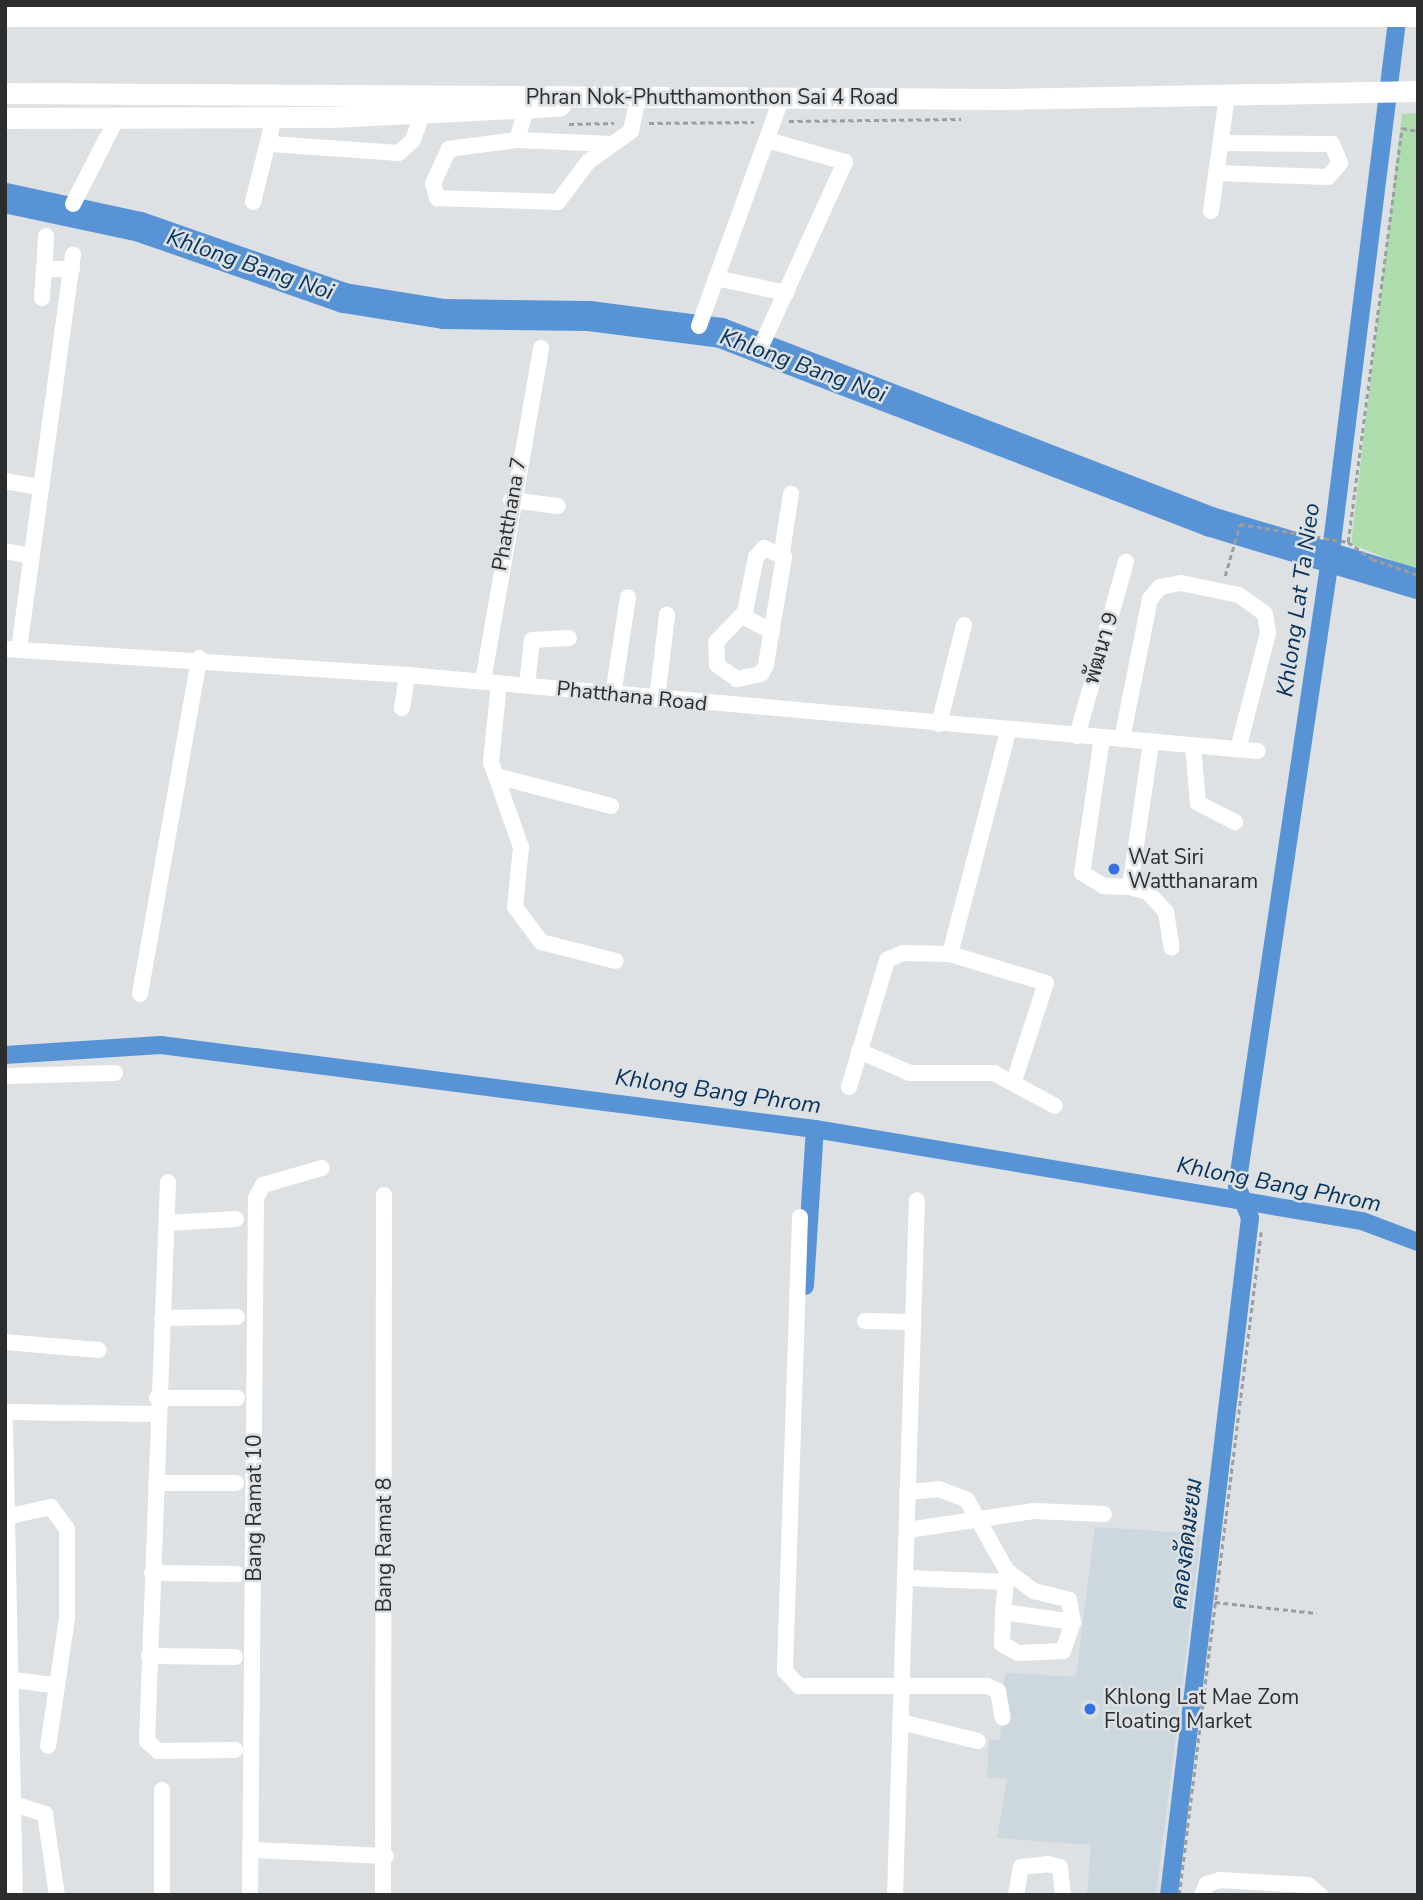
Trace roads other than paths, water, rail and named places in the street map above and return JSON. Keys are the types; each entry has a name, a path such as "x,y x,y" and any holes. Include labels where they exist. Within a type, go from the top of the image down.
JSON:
{"main road":[{"path":"619,5 701,18"},
{"path":"5,16 701,18 741,12 1341,19 1418,16"},
{"name":"Phran Nok-Phutthamonthon Sai 4 Road","path":"5,93 782,97 1227,95 1418,91"},
{"path":"5,118 274,118 525,111 614,97"}],"street":[{"path":"1211,211 1227,95"},
{"path":"616,144 517,141 449,149 432,192 437,198 558,202 588,162 616,144 633,123 638,97"},
{"path":"699,326 782,97"},
{"path":"517,141 525,111"},
{"path":"271,144 399,153 413,140 422,114"},
{"path":"73,204 117,118"},
{"path":"253,202 271,144 274,118"},
{"path":"763,342 845,162 767,140"},
{"path":"1216,173 1328,177 1340,163 1332,144 1221,143"},
{"path":"42,298 46,236"},
{"path":"12,649 31,556 73,262 44,268"},
{"path":"716,278 786,293"},
{"name":"Phatthana 7","path":"541,348 511,500 491,682 492,752 496,776 521,847 519,915 541,942 616,961"},
{"path":"5,481 39,487"},
{"path":"782,552 764,548 756,557 742,616 721,634 715,651 720,672 737,679 761,674 772,631 791,494"},
{"path":"511,500 558,506"},
{"path":"5,551 31,556"},
{"name":"พัฒนา 9","path":"1077,736 1126,562"},
{"path":"1122,739 1153,593 1181,583 1220,591 1256,604 1267,622 1238,749"},
{"path":"613,695 628,597"},
{"path":"657,699 667,615"},
{"path":"742,616 772,631"},
{"path":"939,724 964,625"},
{"path":"527,685 531,640 569,638"},
{"name":"Phatthana Road","path":"12,649 199,658 407,674 1007,732 1102,737 1258,751"},
{"path":"140,994 199,658"},
{"path":"402,708 407,674"},
{"path":"732,705 737,679"},
{"path":"950,954 1007,732"},
{"path":"1102,737 1082,873 1093,885 1130,887 1148,892 1166,912 1172,948"},
{"path":"1130,887 1151,743"},
{"path":"1193,746 1198,803 1235,822"},
{"path":"496,776 611,806"},
{"path":"849,1087 887,960 903,953 950,954 1046,983 1014,1081"},
{"path":"859,1051 910,1073 987,1072 1014,1081 1055,1106"},
{"path":"5,1076 115,1073"},
{"name":"Bang Ramat 10","path":"250,1895 257,1198 263,1185 323,1168"},
{"path":"168,1182 157,1406 149,1656 149,1746 234,1750"},
{"name":"Bang Ramat 8","path":"383,1895 386,1856 384,1195"},
{"path":"895,1895 905,1723 903,1684 908,1530 909,1322 917,1200"},
{"path":"800,1217 785,1671 799,1686 987,1686 998,1691 1003,1718"},
{"path":"167,1223 236,1219"},
{"path":"162,1318 237,1317"},
{"path":"865,1321 909,1322"},
{"path":"5,1342 99,1350"},
{"path":"5,1412 157,1406 237,1398"},
{"path":"5,1423 10,1516 7,1679 15,1895"},
{"path":"156,1483 236,1483"},
{"path":"907,1578 1007,1576 1034,1591 1069,1600 1073,1622 1063,1651 1018,1653 1002,1644 1007,1576 979,1523 955,1492 908,1492"},
{"path":"10,1516 44,1507 64,1517 67,1618 54,1685 48,1746"},
{"path":"908,1530 979,1523 1034,1511 1104,1514"},
{"path":"152,1573 237,1574"},
{"path":"1003,1612 1073,1622"},
{"path":"149,1656 234,1657"},
{"path":"7,1679 54,1685"},
{"path":"905,1723 978,1741"},
{"path":"162,1790 162,1895"},
{"path":"11,1803 45,1814 57,1895"},
{"path":"252,1850 386,1856"},
{"path":"1016,1895 1021,1867 1048,1864 1060,1867 1063,1895"},
{"path":"1202,1895 1207,1884 1220,1880 1248,1888 1283,1889 1308,1885 1320,1895"}],"waterway":[{"name":"Khlong Lat Ta Nieo","path":"1169,1895 1250,1218 1237,1186 1330,559 1399,5"},
{"name":"Khlong Bang Noi","path":"5,198 140,227 344,298 444,314 589,316 721,333 1211,522 1418,584"},
{"name":"Khlong Bang Phrom","path":"5,1055 161,1045 815,1129 1362,1221 1418,1242"},
{"path":"805,1286 815,1129"}],"place":[{"name":"Wat Siri Watthanaram","path":"1114,869"},
{"name":"Khlong Lat Mae Zom Floating Market","path":"1090,1709"}],"water label":[{"name":"คลองลัดมะยม","path":"1187,1544"}]}
